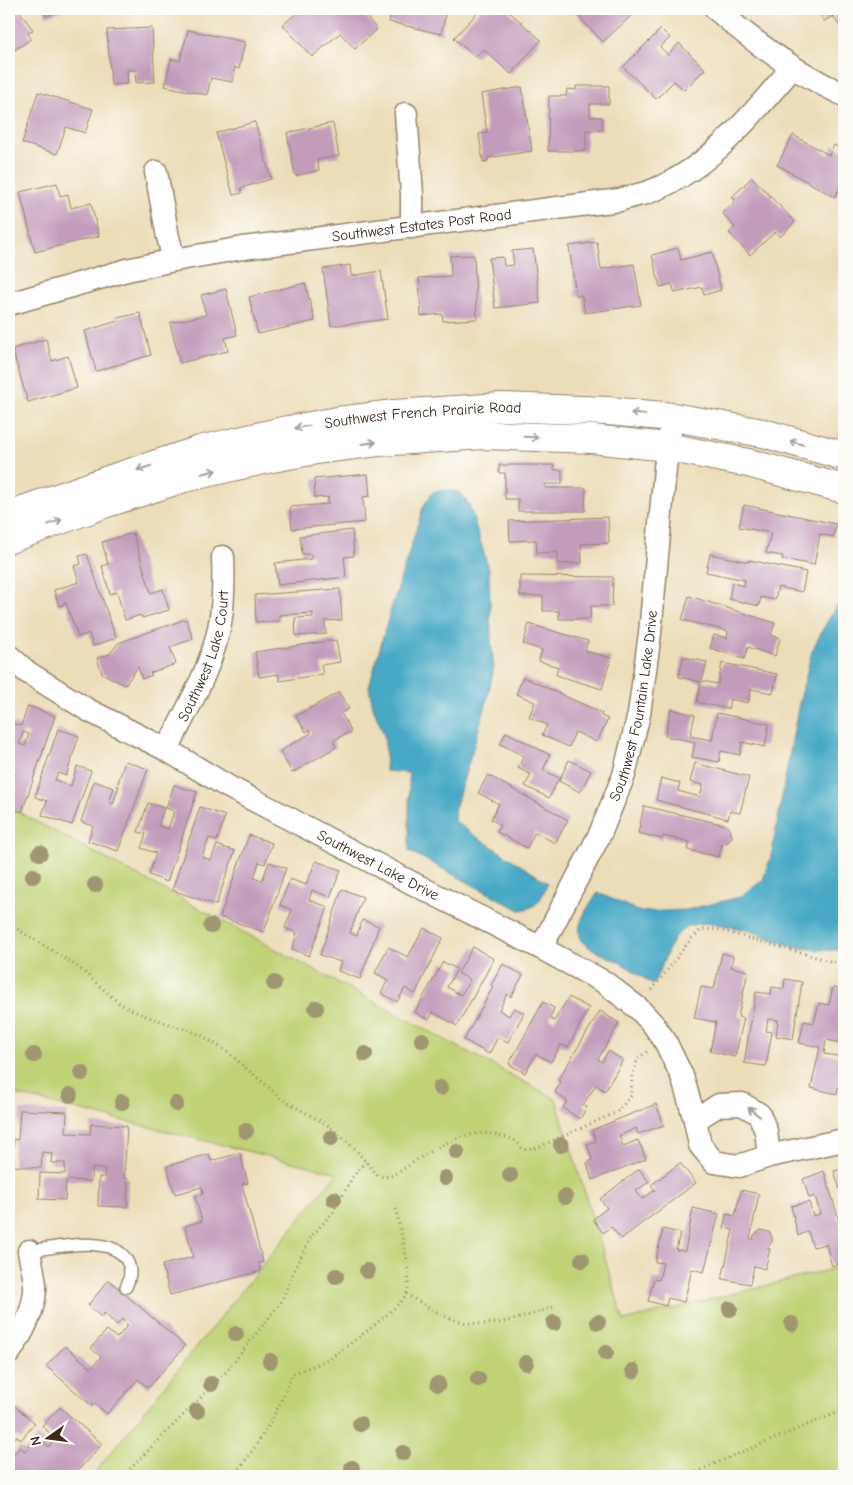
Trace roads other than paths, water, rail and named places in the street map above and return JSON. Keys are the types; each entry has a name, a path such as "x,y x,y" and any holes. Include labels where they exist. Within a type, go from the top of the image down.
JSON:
{"street":[{"path":"716,9 741,31 794,67 844,95"},
{"name":"Southwest Estates Post Road","path":"9,304 111,275 174,260 243,248 620,200 647,192 695,167 715,151 794,67"},
{"path":"406,114 412,194 412,227"},
{"path":"156,172 174,260"},
{"name":"Southwest French Prairie Road","path":"9,515 200,450 283,431 338,421 394,414 502,407 608,411 673,417 710,422 763,433 844,456"},
{"name":"Southwest Fountain Lake Drive","path":"541,948 600,834 624,775 639,714 650,633 668,447 673,417"},
{"name":"Southwest French Prairie Road","path":"9,539 104,504 184,478 266,459 378,442 484,435 592,439 668,447 748,463 844,489"},
{"name":"Southwest Lake Court","path":"167,750 205,673 218,633 224,593 223,557"},
{"name":"Southwest Lake Drive","path":"9,656 27,672 88,710 167,750 236,790 414,884 604,982 639,1009 665,1041 682,1076 700,1145 714,1162 739,1166 769,1156 844,1140"},
{"path":"695,1120 719,1104 742,1104 759,1114 766,1131 769,1156"},
{"path":"9,1353 22,1335 30,1315 35,1290 29,1251"}],"lane":[{"path":"29,1251 81,1244 106,1245 121,1252 130,1266 126,1287"}],"water":[{"path":"446,490 459,492 469,504 489,570 491,640 494,667 486,705 454,811 455,821 548,883 535,905 526,909 520,910 409,851 409,773 385,771 384,735 373,707 369,687 424,505 433,492"},
{"path":"844,594 844,950 793,947 751,931 702,923 688,926 674,937 653,985 625,965 586,945 579,933 580,926 582,918 598,893 641,912 686,910 740,897 763,880 771,857 798,708 812,651"}]}
